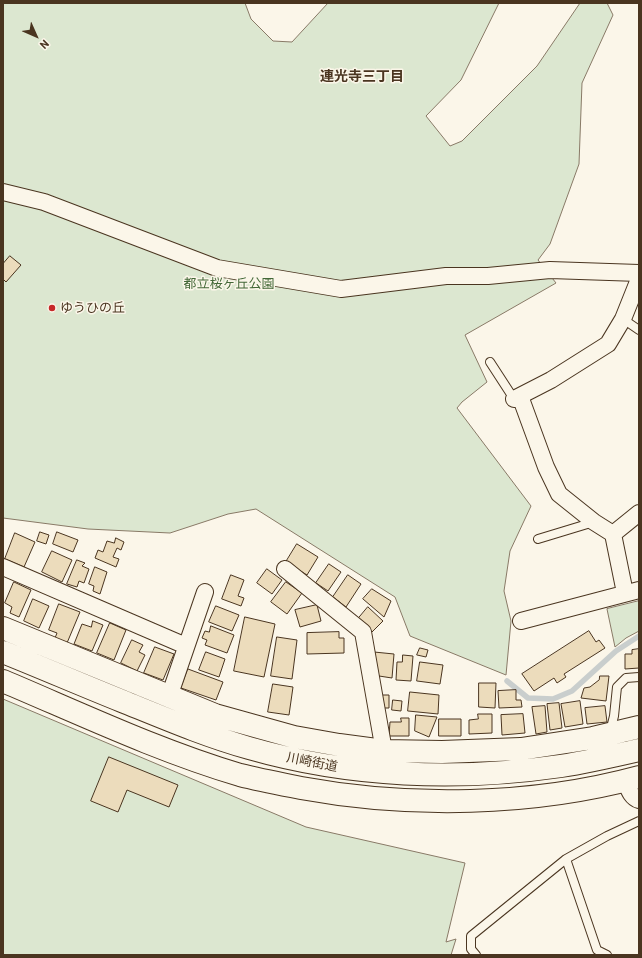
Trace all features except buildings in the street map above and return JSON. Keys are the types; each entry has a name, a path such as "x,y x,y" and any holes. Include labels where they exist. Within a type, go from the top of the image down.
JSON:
{"main road":[{"path":"3,628 215,715 294,737 339,745 384,751 442,752 521,748 557,744 639,727"},
{"name":"川崎街道","path":"3,652 206,734 250,748 332,766 385,772 474,774 561,766 639,750"},
{"name":"川崎街道","path":"3,681 148,742 193,759 240,775 322,792 373,798 471,801 510,799 568,792 632,779"}],"street":[{"path":"3,192 44,202 217,268 341,289 446,276 488,276 550,270 639,273"},
{"path":"521,621 632,592 613,534 594,522 559,494 517,398 551,380 608,344 623,319 639,279"},
{"path":"613,534 639,513"},
{"path":"3,567 186,646"},
{"path":"285,569 363,632 384,751"},
{"path":"169,697 205,592"},
{"path":"632,779 631,794 639,800"}],"lane":[{"path":"623,319 639,330"},
{"path":"490,362 517,398"},
{"path":"538,539 594,522"},
{"path":"609,734 614,716 617,687 626,678 639,677"},
{"path":"476,955 471,949 471,936 566,860 607,836 639,821"},
{"path":"566,860 597,950 607,955"}],"green space":[{"name":"都立桜ヶ丘公園","path":"3,3 245,3 251,19 273,41 292,42 328,3 499,3 461,80 426,116 450,146 462,141 537,66 580,3 607,3 613,15 582,83 579,164 550,244 538,260 556,283 465,335 487,382 462,402 457,408 531,506 510,551 504,591 511,621 506,675 410,636 395,597 256,509 228,514 170,533 88,529 3,518"},
{"path":"639,601 639,631 626,638 615,647 607,609"},
{"path":"3,699 306,827 465,863 446,942 456,939 451,955 3,955"}],"waterway":[{"path":"507,681 528,698 553,699 572,691 616,651 639,636"}],"place":[{"name":"ゆうひの丘","path":"52,308"}],"district":[{"name":"連光寺三丁目","path":"362,76"}]}
